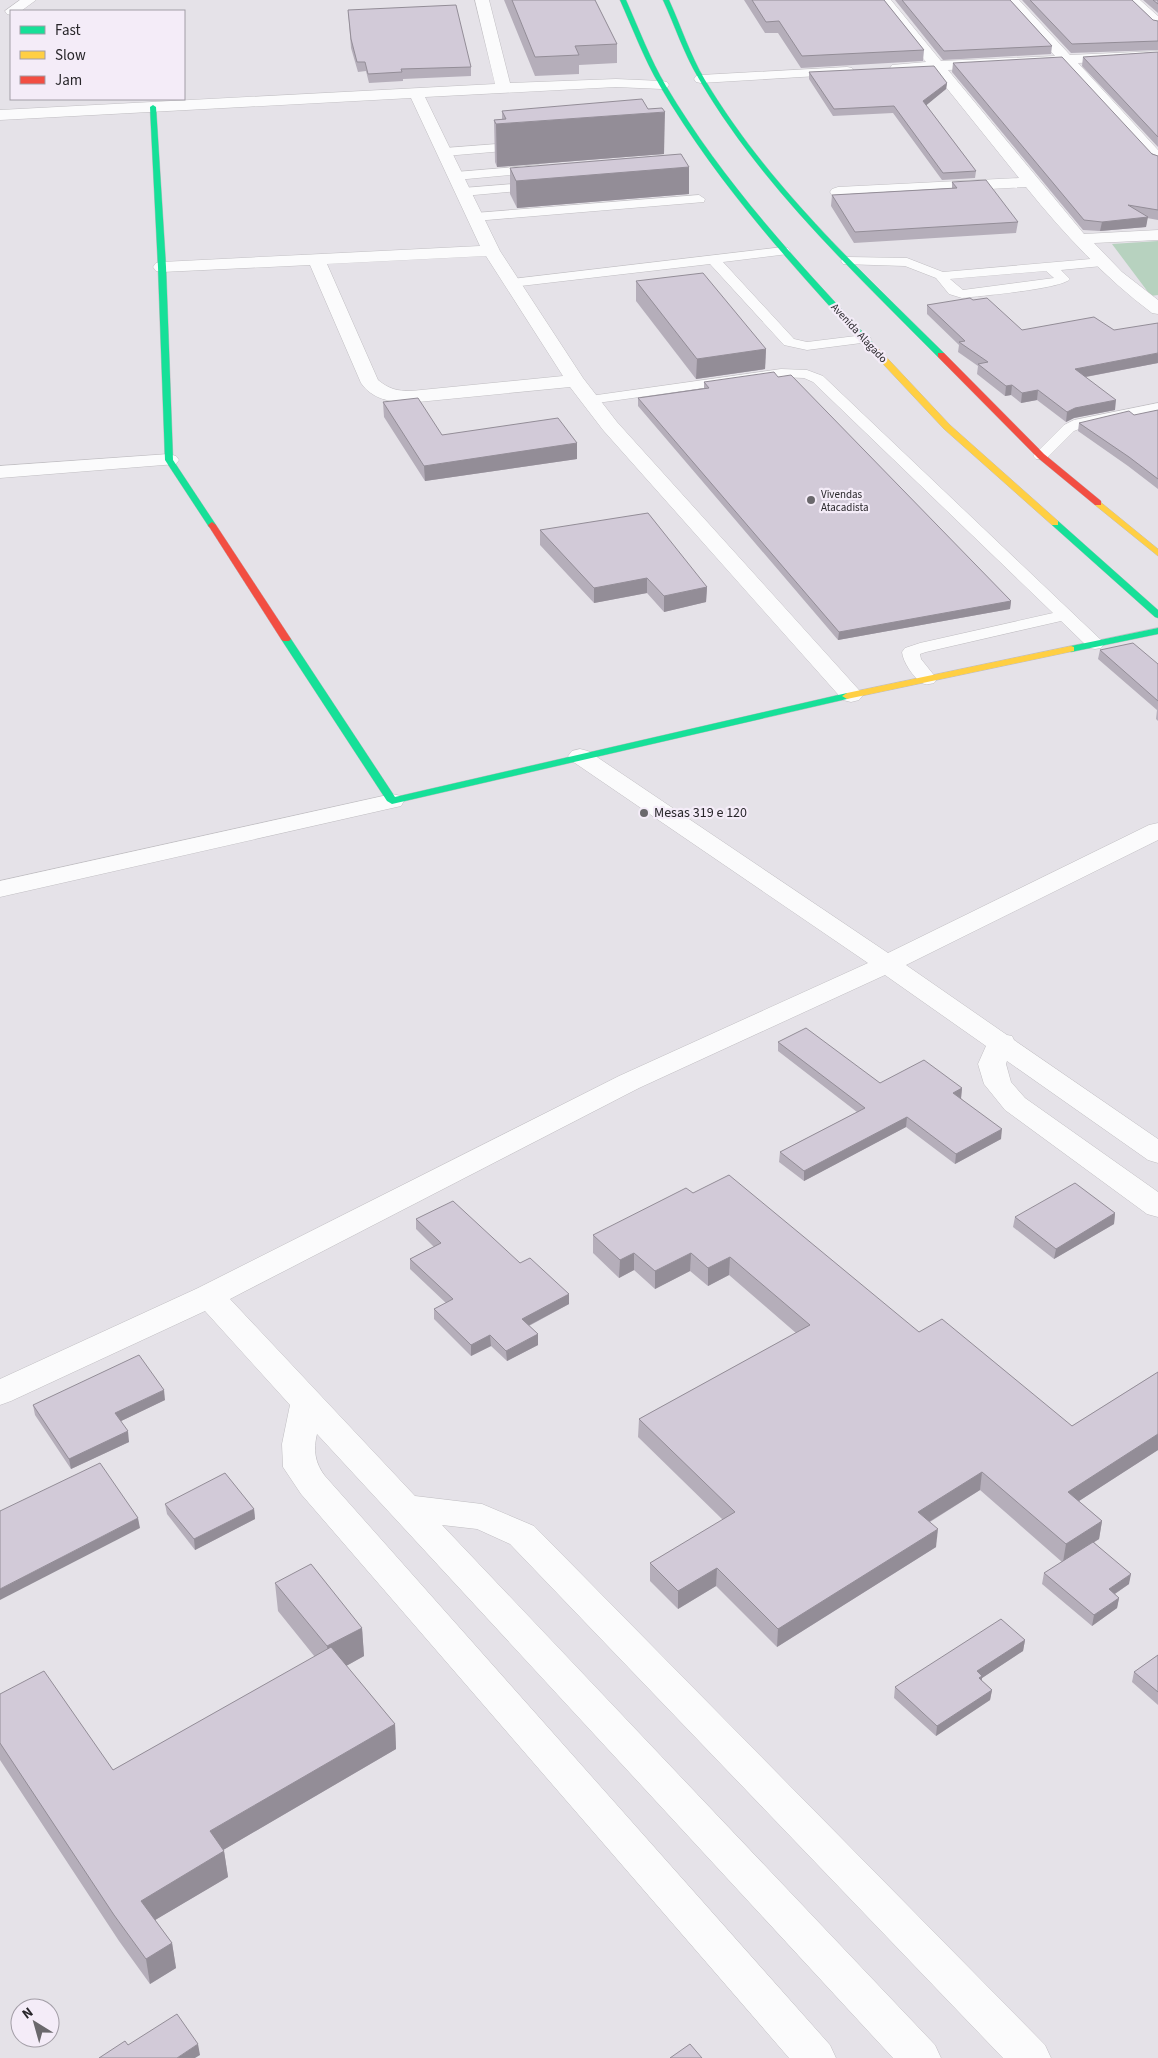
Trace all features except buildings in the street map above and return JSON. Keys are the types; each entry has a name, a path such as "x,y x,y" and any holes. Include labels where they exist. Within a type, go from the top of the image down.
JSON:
{"main road":[{"path":"663,1 701,79 762,168 848,260 1041,456 1158,553"},
{"path":"624,2 638,3"},
{"name":"Avenida Alagado","path":"624,2 660,80 708,157 783,251 947,427 1158,615"},
{"path":"154,107 162,267 168,460 392,801 580,756 851,695 1158,631"}],"street":[{"path":"14,10 29,0"},
{"path":"482,0 504,88"},
{"path":"884,0 1031,182 1081,239 1102,262 1156,306"},
{"path":"1011,0 1158,159"},
{"path":"1132,0 1158,24"},
{"path":"878,69 1158,55"},
{"path":"701,79 858,70"},
{"path":"0,115 660,80"},
{"path":"416,93 491,251 575,381 610,426 851,695"},
{"path":"838,192 1031,182"},
{"path":"1081,239 1158,235"},
{"path":"162,267 491,251"},
{"path":"316,260 370,383 380,392 397,396 418,396 575,381"},
{"path":"0,472 168,460"},
{"path":"580,756 1002,1042 1158,1153"},
{"path":"0,889 392,801"},
{"path":"0,1393 209,1296 629,1082 887,964 1158,830"},
{"path":"1002,1042 992,1064 998,1084 1016,1104 1158,1207"},
{"path":"209,1296 920,2058"},
{"path":"307,1402 298,1444 300,1467 313,1484 815,2058"},
{"path":"406,1508 482,1517 522,1535 1030,2058"}],"lane":[{"path":"445,152 540,144"},
{"path":"460,184 552,168"},
{"path":"460,184 552,185"},
{"path":"475,217 699,199"},
{"path":"512,283 783,251"},
{"path":"713,259 789,342 807,346 864,339"},
{"path":"848,260 907,262 944,277 1102,262"},
{"path":"944,277 942,278 954,291 962,294 1053,282 1063,278 1050,267"},
{"path":"590,400 781,373 807,374 818,379 1095,644"},
{"path":"1041,456 1069,428 1079,423 1158,407"},
{"path":"928,679 912,660 911,652 920,648 1065,615"}],"green space":[{"path":"1158,241 1158,295 1151,296 1112,244"}],"traffic: fast":[{"path":"623,0 657,76 685,122 709,156 760,222 815,286 872,347"},
{"path":"666,0 687,51 702,80 754,155 813,225 941,355"},
{"path":"153,107 162,267 169,460 212,525"},
{"path":"1055,523 1158,615"},
{"path":"1071,649 1158,631"},
{"path":"286,639 392,801 847,696"}],"traffic: slow":[{"path":"872,347 947,427 1055,523"},
{"path":"1098,503 1158,553"},
{"path":"847,696 1071,649"}],"traffic: jam":[{"path":"941,355 1041,456 1098,503"},
{"path":"212,525 286,639"}],"place":[{"name":"Vivendas Atacadista","path":"811,500"},
{"name":"Mesas 319 e 120","path":"644,813"}]}
